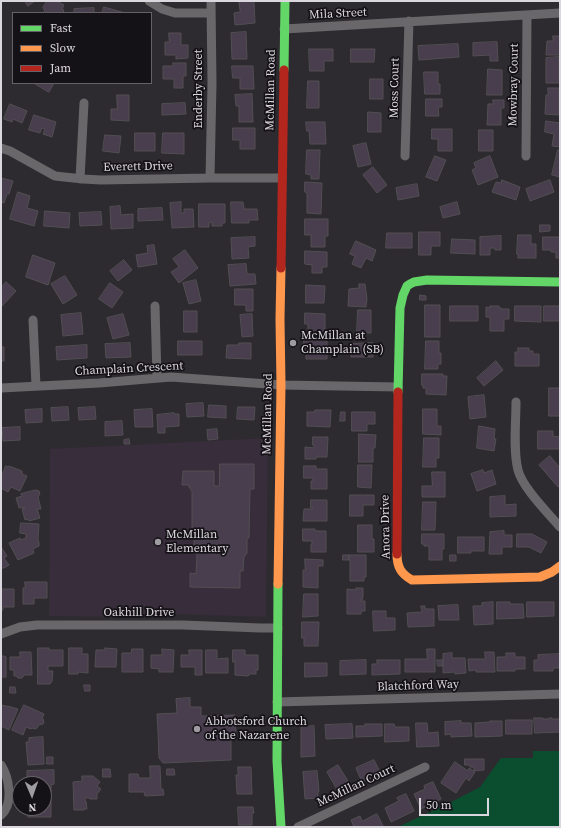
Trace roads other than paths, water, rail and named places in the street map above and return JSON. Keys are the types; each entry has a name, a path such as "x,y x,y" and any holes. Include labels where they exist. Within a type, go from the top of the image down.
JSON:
{"street":[{"path":"149,1 162,9 175,13 211,13"},
{"name":"Enderby Street","path":"210,178 212,84 211,1"},
{"name":"McMillan Road","path":"281,827 277,761 277,702 281,385 280,319 285,1"},
{"name":"Mila Street","path":"284,29 560,13"},
{"name":"Mowbray Court","path":"526,156 527,14"},
{"name":"Moss Court","path":"405,156 408,21"},
{"path":"80,179 84,103"},
{"name":"Everett Drive","path":"1,148 10,151 55,176 80,179 282,178"},
{"name":"Anora Drive","path":"560,282 427,280 416,281 406,286 402,296 400,308 397,559 402,575 412,580 540,577 552,572 560,566"},
{"path":"155,306 157,378"},
{"path":"34,320 36,386"},
{"name":"Champlain Crescent","path":"1,388 157,378 182,378 281,385"},
{"path":"281,385 398,387"},
{"path":"516,402 516,450 518,471 527,488 560,527"},
{"name":"Oakhill Drive","path":"1,634 20,627 37,625 183,625 278,628"},
{"name":"Blatchford Way","path":"277,702 560,694"},
{"path":"1,765 5,770 8,793 8,802 1,815"},
{"name":"McMillan Court","path":"298,827 425,767"}],"place":[{"name":"McMillan at Champlain (SB)","path":"293,343"},
{"name":"McMillan Elementary","path":"158,542"},
{"name":"Abbotsford Church of the Nazarene","path":"197,729"}]}
